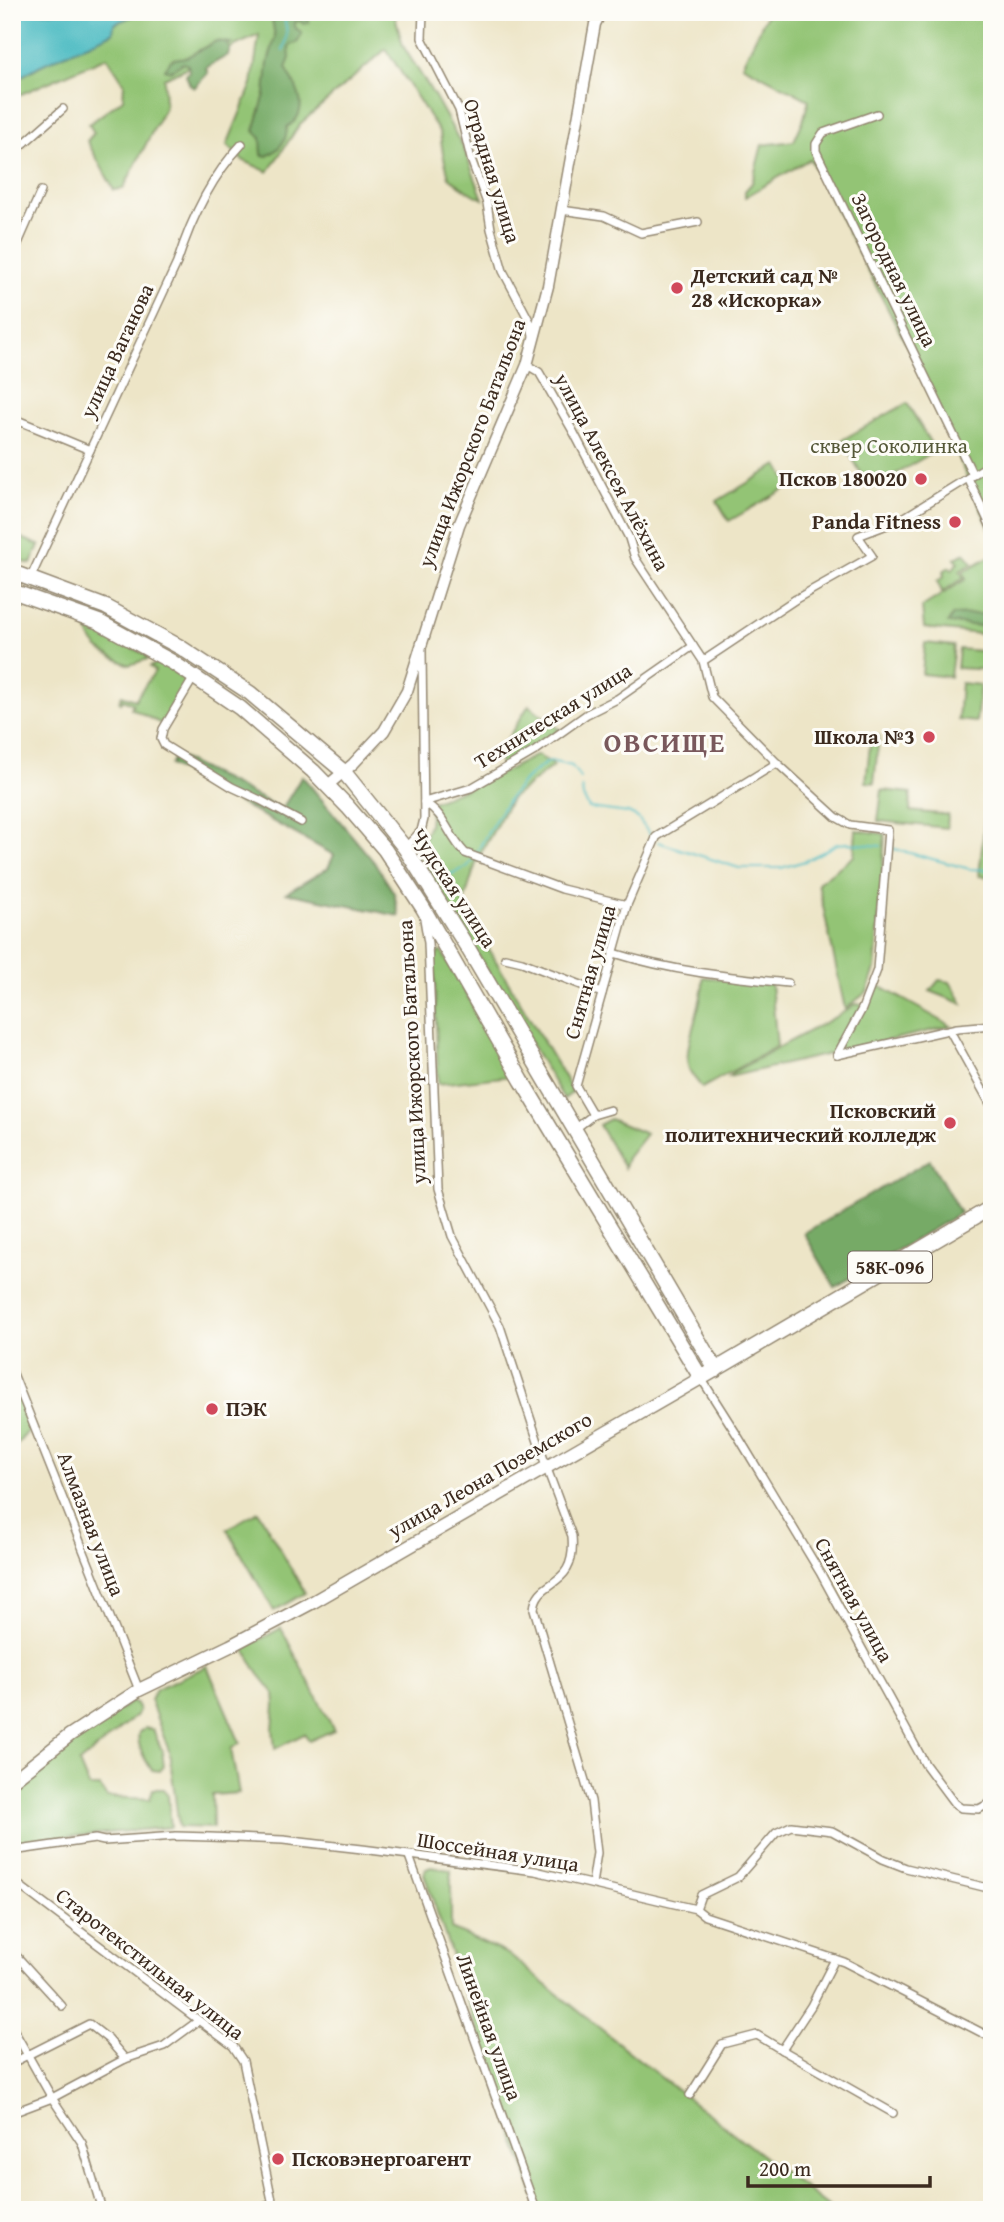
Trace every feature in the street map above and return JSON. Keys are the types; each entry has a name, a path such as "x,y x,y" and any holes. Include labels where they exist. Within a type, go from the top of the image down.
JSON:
{"highway":[{"name":"Чудская улица","path":"12,572 106,607 180,647 250,693 344,772 405,848 526,1044 716,1370"},
{"name":"Чудская улица","path":"12,590 99,622 173,662 240,708 328,785 385,850 423,908 506,1054 701,1378"},
{"path":"506,1054 519,1055 526,1044"},
{"path":"522,1081 522,1072 526,1068 539,1067"},
{"name":"улица Леона Поземского","path":"701,1378 992,1207"}],"main road":[{"name":"улица Леона Поземского","path":"12,1782 70,1735 139,1690 313,1602 701,1378"}],"street":[{"name":"Отрадная улица","path":"423,12 422,38 459,110 471,159 487,203 503,271 530,322 534,339"},
{"name":"улица Ижорского Батальона","path":"328,785 379,737 396,714 407,691 459,525 527,365 548,286 598,16"},
{"path":"12,154 63,109"},
{"name":"Загородная улица","path":"877,114 823,133 816,145 816,151 970,476 992,529"},
{"name":"улица Ваганова","path":"30,579 177,263 197,209 213,182 242,144"},
{"path":"12,257 41,191"},
{"path":"561,210 604,216 641,233 698,222"},
{"name":"улица Алексея Алёхина","path":"527,365 538,372 574,433 629,538 635,558 703,661 712,696 777,763 836,817 850,825 888,830 877,970 869,994 837,1055 950,1031"},
{"path":"12,418 90,450"},
{"path":"703,661 796,599 872,556 858,536 900,520 992,463"},
{"name":"Техническая улица","path":"424,802 471,788 529,755 561,735 587,714 617,699 694,646"},
{"name":"улица Ижорского Батальона","path":"405,848 424,825 422,647"},
{"path":"194,677 163,729 161,739 164,745 211,775 301,822"},
{"name":"Снятная улица","path":"593,1115 576,1086 627,905 656,838 777,763"},
{"path":"424,802 438,810 465,853 562,889 627,905"},
{"name":"улица Ижорского Батальона","path":"423,908 428,943 438,1189 452,1236 500,1326 546,1466 570,1525 573,1546 568,1570 564,1577 539,1594 534,1609 591,1801 597,1853 592,1884"},
{"path":"614,953 650,964 700,974 788,983"},
{"path":"505,958 602,993"},
{"path":"992,1025 950,1031 992,1107"},
{"path":"575,1129 593,1115 610,1110"},
{"name":"Алмазная улица","path":"12,1371 139,1690"},
{"name":"Снятная улица","path":"701,1378 821,1574 925,1764 954,1803 961,1808 979,1809 992,1802"},
{"path":"696,1909 701,1895 738,1877 776,1833 791,1826 832,1831 883,1859 906,1868 992,1889"},
{"name":"Шоссейная улица","path":"12,1851 95,1839 104,1841 210,1836 282,1840 535,1871 696,1909 705,1916 835,1959 992,2038"},
{"name":"Линейная улица","path":"409,1856 536,2210"},
{"name":"Старотекстильная улица","path":"12,1880 233,2046 243,2061 273,2207"},
{"path":"12,1951 62,2006"},
{"path":"782,2050 811,2006 835,1959"},
{"path":"12,2113 52,2098 125,2059 164,2046 198,2021"},
{"path":"12,2063 89,2024 108,2039 125,2059"},
{"path":"12,2026 52,2098 82,2143 102,2210"},
{"path":"690,2095 722,2044 757,2035 893,2113"},
{"path":"253,2210 273,2207"}],"green space":[{"path":"142,12 394,12 403,46 464,149 483,199 449,177 440,133 386,49 300,124 268,172 242,160 227,145 252,84 259,35 164,78 165,107 123,189 114,190 87,141 94,133 89,124 123,99 124,83 107,57 12,98 12,82 114,24"},
{"path":"271,12 305,12 309,22 295,22 295,27 302,34 297,43 289,48 290,58 286,68 298,91 301,107 299,114 287,127 282,144 267,156 262,155 261,138 254,131 265,94 268,63 275,37"},
{"path":"768,12 992,12 992,534 919,369 810,159 745,197 745,191 752,183 762,145 794,141 809,100 742,65"},
{"path":"216,41 231,43 227,45 230,49 228,55 206,68 208,73 194,88 186,75 189,71 188,65 183,63 170,71 165,69 172,59 187,57"},
{"name":"сквер Соколинка","path":"907,403 935,451 870,489 842,440"},
{"path":"778,465 790,486 729,521 717,501"},
{"path":"12,534 39,545 31,564 12,559"},
{"path":"965,553 973,563 960,571 964,578 942,592 937,581 944,577 943,571 950,567 952,570 958,562 955,558"},
{"path":"992,555 992,644 980,634 924,628 922,607 966,579 963,572"},
{"path":"992,608 992,635 982,626 948,623 952,615 983,614"},
{"path":"87,626 147,655 148,659 129,665 108,655 92,641"},
{"path":"925,643 954,646 950,677 922,674"},
{"path":"959,649 992,652 992,670 957,668"},
{"path":"159,662 189,680 161,724 131,708 133,704 123,699 121,703 119,701 122,695 135,700 155,671 150,667"},
{"path":"961,683 980,685 976,722 958,720"},
{"path":"529,705 560,730 501,769 499,752"},
{"path":"871,735 879,736 874,783 866,782"},
{"path":"992,747 992,877 979,876"},
{"path":"175,755 282,809 302,776 375,863 394,893 399,916 286,893 328,868 334,855 170,765"},
{"path":"537,755 554,765 511,799 477,860 463,905 573,1092 564,1099 418,855 429,824 432,802 492,778"},
{"path":"882,790 911,793 910,811 948,815 947,828 878,821"},
{"path":"856,830 885,834 875,969 867,992 845,1009 818,883 854,856"},
{"path":"442,952 513,1076 438,1084 434,958"},
{"path":"703,977 771,984 777,1046 702,1088 690,1072 687,1060 701,999"},
{"path":"939,980 950,982 963,1004 930,991"},
{"path":"876,984 951,1026 729,1077 733,1072 855,1004 867,1005"},
{"path":"610,1119 646,1134 627,1158 624,1168 599,1125"},
{"path":"930,1160 960,1213 835,1287 804,1233"},
{"path":"12,1381 31,1428 12,1450"},
{"path":"258,1511 305,1593 274,1611 227,1529"},
{"path":"281,1628 334,1730 309,1741 304,1734 275,1749 274,1693 258,1673 244,1648"},
{"path":"207,1666 240,1743 231,1749 239,1793 212,1795 213,1828 179,1827 169,1751 150,1700 156,1689"},
{"path":"131,1702 139,1709 137,1715 79,1763 89,1787 100,1787 107,1797 150,1799 153,1789 163,1789 168,1796 171,1827 21,1841 12,1845 12,1790 52,1756"},
{"path":"145,1728 153,1730 162,1750 164,1766 160,1771 152,1770 140,1747 139,1732"},
{"path":"431,1867 451,1870 451,1929 508,1954 663,2079 833,2210 539,2210 424,1874 426,1869"}],"water":[{"path":"12,12 142,12 114,24 113,33 39,66 12,82"}],"waterway":[{"path":"282,12 287,32 283,51"},
{"path":"475,855 506,803 537,770 550,761 572,766 580,778"},
{"path":"582,788 589,808 628,813 638,818 653,839"},
{"path":"658,842 739,868 781,868 805,861 837,844 881,846"},
{"path":"891,848 970,869 992,870"},
{"path":"439,879 467,867 472,860"}],"place":[{"name":"Детский сад № 28 «Искорка»","path":"677,288"},
{"name":"Псков 180020","path":"921,479"},
{"name":"Panda Fitness","path":"955,522"},
{"name":"Школа №3","path":"929,737"},
{"name":"Псковский политехнический колледж","path":"950,1123"},
{"name":"ПЭК","path":"212,1409"},
{"name":"Псковэнергоагент","path":"278,2159"}],"district":[{"name":"ОВСИЩЕ","path":"665,742"}]}
